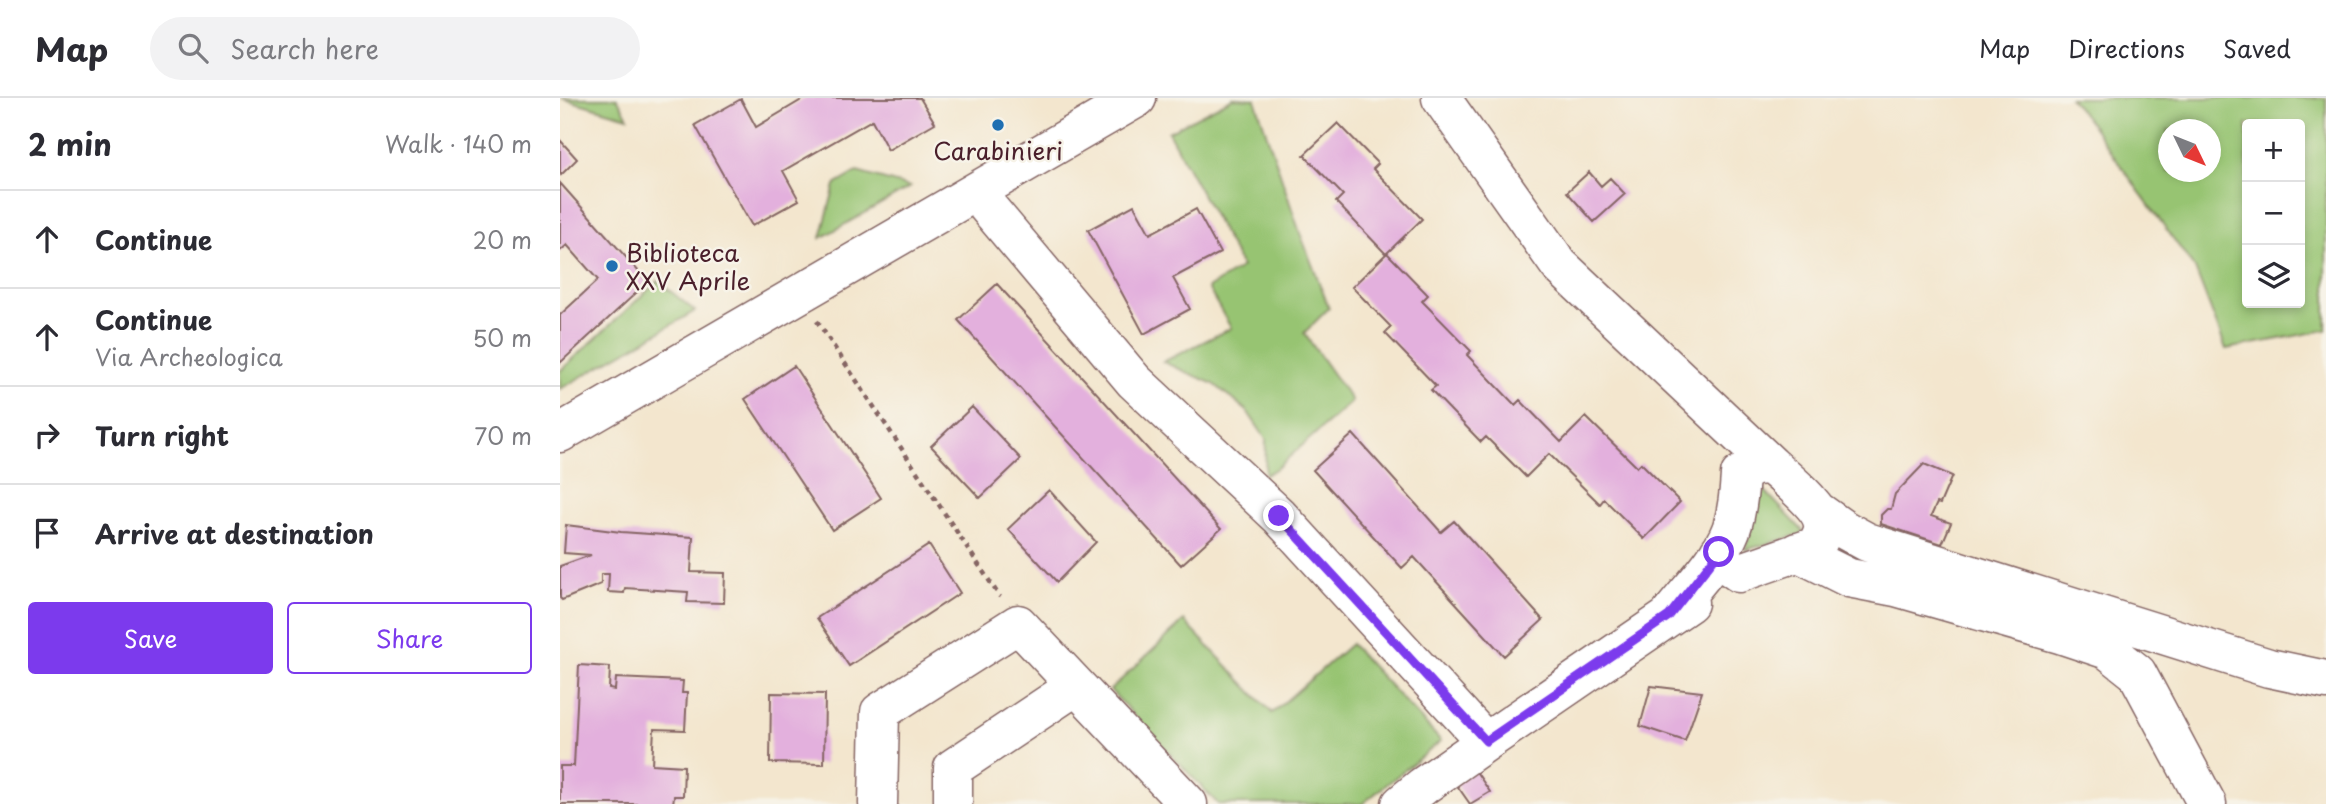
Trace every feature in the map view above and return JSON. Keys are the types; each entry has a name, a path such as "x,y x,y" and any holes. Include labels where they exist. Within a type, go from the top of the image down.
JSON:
{"street":[{"path":"560,433 1137,98"},
{"path":"1441,98 1559,265 1706,403 1756,470 1849,578 1909,590 2108,650 2137,673 2207,804"},
{"path":"976,193 1134,381 1279,516 1486,741"},
{"path":"1729,562 1731,530 1739,491 1756,470"},
{"path":"1401,804 1486,741 1669,616 1729,562 1811,537 1867,542 2269,668 2326,680"},
{"path":"878,804 880,712 1018,624 1188,804"},
{"path":"953,804 953,768 1076,686"}],"path":[{"path":"799,295 1018,624"}],"green space":[{"path":"561,98 617,98 628,117"},
{"path":"1233,98 1255,99 1300,233 1329,308 1304,333 1352,401 1277,468 1265,475 1266,439 1247,411 1214,384 1163,362 1231,328 1208,288 1242,267 1168,132"},
{"path":"2070,98 2326,98 2326,330 2226,349 2195,269"},
{"path":"857,172 910,187 821,238 835,185"},
{"path":"658,281 695,311 560,389 560,371"},
{"path":"1763,489 1805,533 1745,550"},
{"path":"1184,621 1272,713 1351,644 1441,741 1362,804 1218,804 1110,690"}],"building":[{"path":"805,98 920,98 935,123 888,150 872,120 783,171 799,200 752,226 695,125 741,99 756,127"},
{"path":"1338,123 1378,164 1373,169 1422,219 1387,253 1428,295 1422,301 1471,351 1467,355 1515,405 1520,400 1561,442 1586,417 1637,467 1641,463 1680,502 1644,539 1604,499 1600,504 1549,454 1526,477 1486,437 1481,442 1431,390 1436,386 1385,333 1391,327 1352,287 1386,254 1336,202 1343,195 1304,155"},
{"path":"560,140 577,159 561,175 560,173"},
{"path":"1589,172 1601,186 1610,178 1625,194 1594,222 1567,192"},
{"path":"560,183 648,282 560,363 560,315 598,280 567,245 560,251"},
{"path":"1134,205 1150,234 1196,209 1220,253 1173,278 1190,309 1144,334 1088,230"},
{"path":"997,284 1221,529 1181,565 958,320"},
{"path":"794,366 881,498 832,530 745,399"},
{"path":"972,407 1021,459 980,498 931,446"},
{"path":"1353,434 1441,532 1454,521 1543,620 1504,656 1414,557 1402,568 1313,470"},
{"path":"1924,464 1952,476 1940,504 1937,503 1931,516 1951,523 1942,544 1881,524 1881,515 1891,509 1895,494"},
{"path":"1049,490 1096,542 1057,582 1008,529"},
{"path":"566,525 693,537 691,572 725,573 724,603 687,602 688,592 625,588 624,593 608,592 609,574 601,574 601,584 562,600 560,566 591,555 564,553"},
{"path":"929,545 960,593 849,666 817,618"},
{"path":"579,665 610,667 609,689 615,690 616,678 683,681 682,693 687,693 685,730 654,729 652,764 684,766 683,796 674,796 673,804 560,804 560,766 574,766"},
{"path":"1651,686 1702,692 1685,741 1640,726"},
{"path":"771,693 825,694 824,764 770,763"},
{"path":"1475,770 1490,792 1470,804 1456,784"}],"place":[{"name":"Carabinieri","path":"998,125"},
{"name":"Biblioteca XXV Aprile","path":"612,266"}],"route":[{"path":"1279,516 1486,741 1669,616 1719,552"}]}
